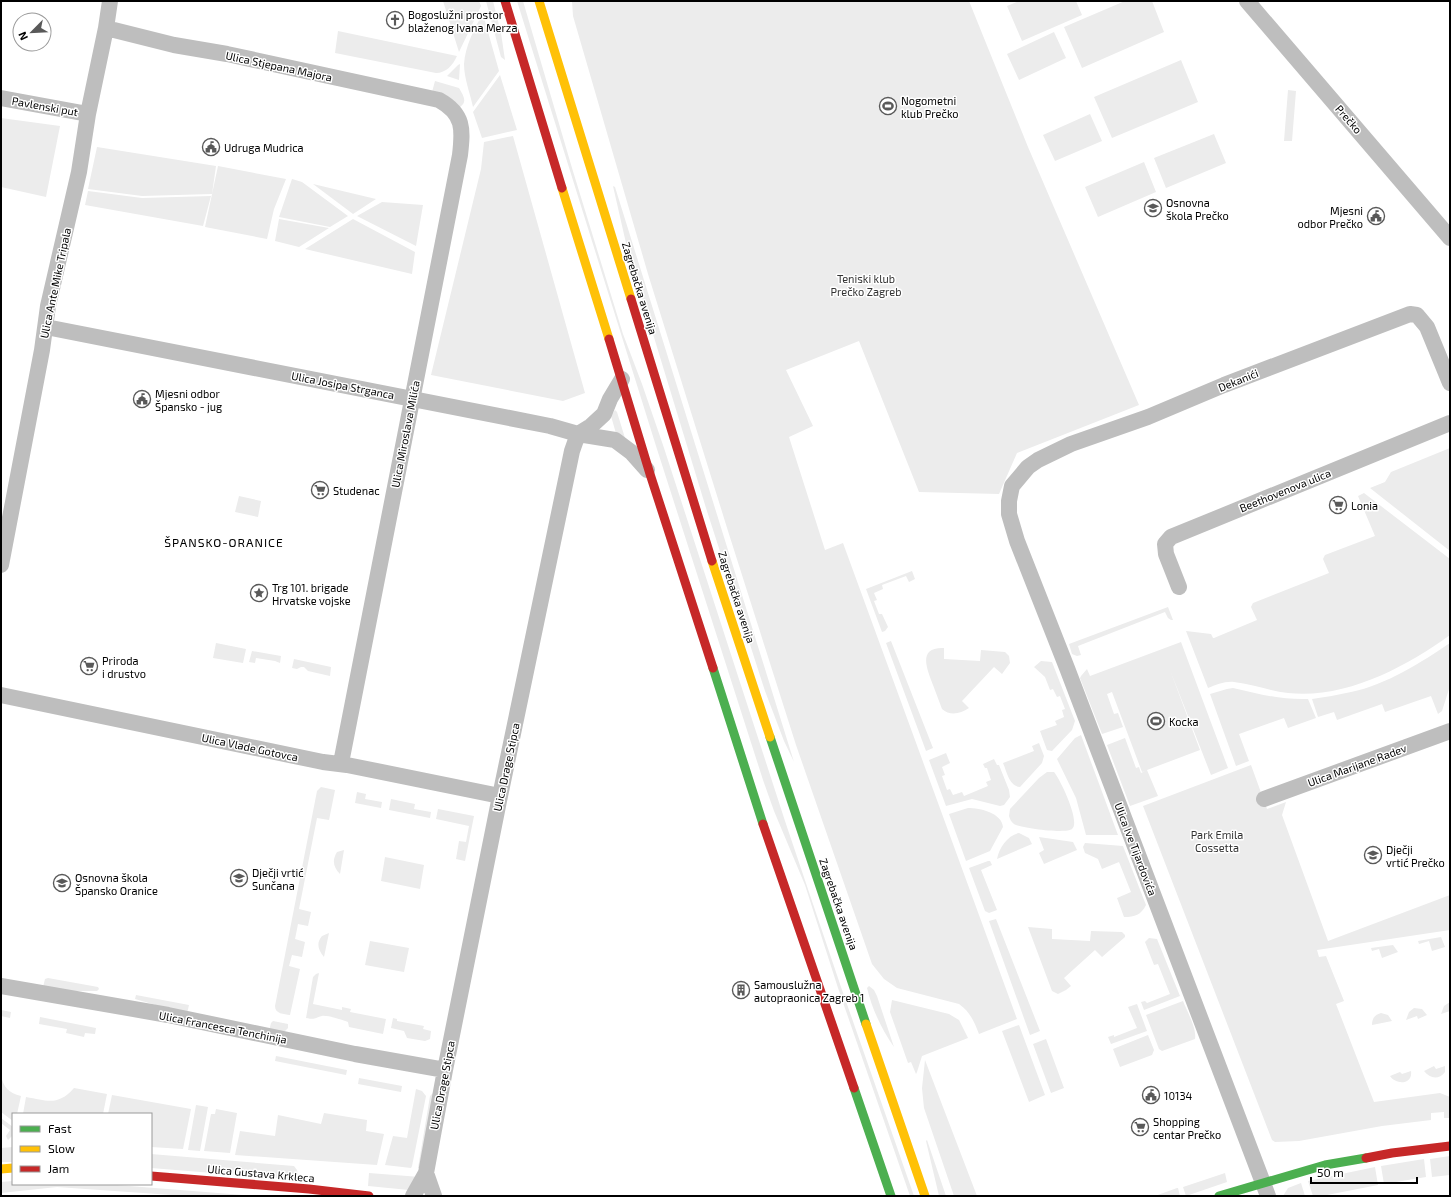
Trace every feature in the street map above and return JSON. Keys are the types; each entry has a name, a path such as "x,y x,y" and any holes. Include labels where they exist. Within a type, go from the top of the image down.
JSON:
{"main road":[{"path":"505,1 650,474 767,835 891,1196"},
{"name":"Zagrebačka avenija","path":"539,1 650,362 773,747 925,1196"},
{"path":"549,34 551,8"},
{"path":"1219,1196 1266,1189 1325,1165 1358,1158 1450,1146"},
{"path":"1,1169 12,1168"},
{"name":"Ulica Gustava Krkleca","path":"152,1176 369,1196"}],"street":[{"name":"Ulica Ante Mike Tripala","path":"1,564 46,327 48,306 79,172 88,114 106,28 110,1"},
{"name":"Prečko","path":"1247,1 1450,238"},
{"name":"Ulica Stjepana Majora","path":"106,28 174,45 227,54 427,97 439,100 451,108"},
{"name":"Pavlenski put","path":"1,98 88,114"},
{"name":"Ulica Miroslava Milića","path":"340,763 463,134 457,115 451,108"},
{"name":"Dekanići","path":"1009,501 1012,486 1028,467 1038,460 1071,444 1148,417 1224,385 1410,314 1417,315 1427,327 1450,383"},
{"name":"Ulica Josipa Strganca","path":"46,327 412,398 550,426 578,434 615,440 631,452 650,474"},
{"path":"578,434 591,426 604,414 622,379"},
{"name":"Beethovenova ulica","path":"1179,587 1166,554 1165,544 1171,537 1450,423"},
{"name":"Ulica Drage Stipca","path":"413,1196 426,1173 500,796 572,451 578,434"},
{"name":"Ulica Ive Tijardovića","path":"1009,501 1009,514 1017,541 1266,1189"},
{"name":"Ulica Vlade Gotovca","path":"1,695 323,762 340,763 500,796"},
{"name":"Ulica Marijane Radev","path":"1264,799 1450,731"},
{"name":"Ulica Francesca Tenchinija","path":"1,986 175,1016 355,1054 445,1070"},
{"name":"Ulica Drage Stipca","path":"426,1173 434,1196"}],"green space":[{"path":"443,1 479,1 481,6 459,52"},
{"path":"486,1 493,1 501,33 505,60 501,57"},
{"path":"517,1 523,1 623,334 664,448 785,821 914,1196 910,1196 838,988 805,885 774,811 763,780 656,446"},
{"name":"Teniski klub Prečko Zagreb","path":"572,1 969,1 1028,147 1139,405 1017,453 999,494 919,492 859,341 786,370 813,426 789,437 825,550 843,543 1017,1019 979,1034 971,1017 959,1004 897,988 884,979 872,964 796,745 728,531 648,274 573,16"},
{"path":"1019,1 1076,1 1082,15 1022,41 1007,6"},
{"path":"1125,1 1152,1 1164,32 1082,68 1064,27"},
{"path":"483,14 499,71 473,107 466,80 464,64 470,38"},
{"path":"338,31 457,56 449,68 443,72 436,73 335,53"},
{"path":"1054,32 1066,58 1019,80 1007,54"},
{"path":"1181,60 1198,102 1112,138 1094,97"},
{"path":"460,64 459,80 447,76 458,65"},
{"path":"500,75 517,130 482,138 473,112"},
{"path":"435,81 459,88 464,98 464,103 460,107 446,95 432,92"},
{"path":"1288,90 1296,91 1292,141 1284,141"},
{"path":"1090,114 1102,141 1055,161 1043,135"},
{"path":"1,118 60,126 46,197 1,187"},
{"path":"1214,134 1226,163 1166,188 1154,158"},
{"path":"513,136 585,393 563,401 431,375 481,169 484,142"},
{"path":"97,147 216,166 212,194 142,196 88,189"},
{"path":"1144,162 1156,192 1098,217 1085,187"},
{"path":"218,166 286,179 274,209 267,239 205,227"},
{"path":"292,179 302,182 348,216 330,227 279,217"},
{"path":"313,184 376,199 353,214"},
{"path":"613,186 615,187 794,762 784,741 765,691 706,508 628,252"},
{"path":"88,191 142,198 211,196 203,226 85,205"},
{"path":"382,202 423,205 416,246 357,216"},
{"path":"279,219 329,228 299,247 275,241"},
{"path":"353,219 415,252 412,274 305,249"},
{"path":"615,410 617,412 625,438 617,437 611,416"},
{"path":"1450,448 1450,551 1370,488 1385,482 1391,472"},
{"path":"1364,493 1450,559 1450,635 1413,659 1374,679 1331,691 1310,694 1288,693 1231,682 1208,688 1186,631 1211,634 1214,638 1257,620 1251,607 1253,603 1329,573 1323,559 1325,555 1375,536 1358,496"},
{"path":"239,496 261,501 258,517 235,512"},
{"path":"912,571 915,579 909,582 906,576 882,585 883,589 874,593 877,600 874,601 879,614 882,614 888,627 882,632 866,589"},
{"path":"1168,607 1173,620 1168,618 1165,612 1078,646 1081,655 1077,656 1072,654 1069,644"},
{"path":"891,641 933,748 926,751 886,643"},
{"path":"1181,642 1228,768 1211,775 1170,670 1200,750 1147,770 1158,796 1130,806 1107,745 1125,738 1136,768 1139,767 1141,773 1145,771 1142,772 1112,692 1107,694 1114,714 1118,713 1123,727 1102,734 1080,678 1087,669 1090,676"},
{"path":"216,643 246,649 243,663 213,658"},
{"path":"1450,643 1450,686 1442,711 1438,714 1431,696 1385,712 1382,704 1337,720 1334,712 1318,717 1312,699 1364,689 1377,684 1416,665"},
{"path":"944,648 944,659 980,661 981,650 1005,652 1009,656 1010,663 1002,674 994,667 962,701 969,708 959,713 948,713 942,709 928,672 926,660 930,651"},
{"path":"252,651 281,656 280,663 256,658 255,663 249,662"},
{"path":"294,659 331,667 330,676 308,671 304,667 297,669 292,668"},
{"path":"1041,661 1052,662 1075,721 1072,730 1052,751 1047,750 1040,731 1057,725 1055,721 1064,717 1062,710 1065,709 1060,696 1057,697 1053,689 1050,690 1045,677 1034,667"},
{"path":"1233,688 1279,698 1308,699 1316,718 1288,728 1284,718 1239,734 1249,761 1236,766 1210,694"},
{"path":"1081,735 1118,835 1086,835 1076,798 1057,759 1075,738"},
{"path":"1039,743 1044,756 1042,763 1020,787 1016,786 1009,778 1003,763 1034,751 1032,746"},
{"path":"946,753 950,763 942,767 945,775 942,776 947,790 950,789 953,795 962,792 964,796 988,786 986,782 991,780 987,768 985,768 983,764 994,759 997,765 999,765 1009,790 1010,797 1004,805 1000,806 972,799 946,806 929,760"},
{"name":"Park Emila Cossetta","path":"1251,765 1267,809 1286,802 1282,815 1328,941 1450,895 1450,930 1317,950 1319,957 1326,956 1344,1001 1336,1004 1374,1102 1440,1093 1450,1097 1450,1118 1444,1118 1444,1112 1431,1113 1431,1120 1382,1126 1299,1141 1275,1142 1272,1140 1143,806"},
{"path":"1047,772 1054,772 1069,800 1074,818 1074,825 1072,829 1053,831 1033,829 1018,826 1010,819 1010,809 1039,778"},
{"path":"321,787 335,790 329,820 317,818 299,909 311,912 308,926 298,924 295,939 305,942 302,957 292,955 289,966 300,969 290,1015 276,1011 275,1006 317,791"},
{"path":"357,792 366,794 365,799 382,802 381,808 355,803"},
{"path":"391,799 415,804 414,809 431,812 430,818 389,810"},
{"path":"968,808 990,812 999,818 1003,827 990,851 966,861 949,814"},
{"path":"438,809 474,816 465,861 456,859 459,841 466,842 469,826 436,819"},
{"path":"1019,833 1029,838 1032,844 997,859 1000,851 1008,839"},
{"path":"1039,837 1073,842 1077,850 1044,864 1039,853 1044,850"},
{"path":"1085,843 1123,846 1146,905 1140,913 1131,917 1124,917 1117,898 1131,892 1119,862 1102,869 1098,859 1085,853 1083,847"},
{"path":"344,850 340,874 336,869 334,858 337,852"},
{"path":"385,857 424,865 420,889 381,881"},
{"path":"990,861 992,865 981,870 997,910 989,913 985,911 969,868"},
{"path":"996,919 1040,1031 1030,1035 989,921"},
{"path":"1028,927 1052,929 1052,939 1090,941 1091,931 1122,932 1125,937 1102,957 1095,950 1064,978 1071,986 1058,994 1052,991"},
{"path":"329,933 324,957 320,952 318,944 322,936"},
{"path":"1441,937 1445,947 1432,951 1429,941 1419,944 1418,941"},
{"path":"1149,938 1157,939 1180,996 1144,1010 1141,1002 1145,1001 1147,1003 1170,994 1158,964 1154,965 1145,942"},
{"path":"370,941 409,948 404,972 365,965"},
{"path":"1393,945 1398,952 1382,958 1379,949 1372,951 1371,948"},
{"path":"319,973 313,1004 342,1010 342,1007 351,1009 350,1012 386,1019 383,1034 349,1027 348,1022 331,1017 322,1016 313,1019 306,1018 313,977"},
{"path":"48,978 98,987 99,989 97,991 73,991 43,987 45,979"},
{"path":"869,986 874,990 877,996 894,1047 885,1034 875,1011 867,988"},
{"path":"136,995 189,1005 187,1014 135,999"},
{"path":"892,1000 949,1014 959,1020 968,1038 922,1056 916,1074 911,1062 908,1063 890,1012"},
{"path":"1183,1001 1195,1030 1195,1039 1162,1051 1159,1049 1146,1015"},
{"path":"1450,1002 1450,1011 1441,1014 1444,1006"},
{"path":"1137,1004 1147,1031 1111,1044 1108,1037 1114,1035 1114,1037 1137,1028 1128,1007"},
{"path":"1414,1008 1422,1009 1427,1015 1418,1019 1417,1016 1406,1020 1409,1012"},
{"path":"1,1010 11,1012 10,1018 1,1016"},
{"path":"1381,1013 1388,1015 1392,1021 1372,1025 1374,1018"},
{"path":"40,1017 96,1028 95,1034 85,1033 84,1037 66,1033 67,1029 39,1024"},
{"path":"393,1018 397,1019 397,1021 424,1026 423,1029 431,1031 430,1039 425,1041 407,1038 404,1031 391,1028"},
{"path":"273,1021 288,1024 288,1028 284,1032 269,1031"},
{"path":"1019,1025 1045,1095 1029,1102 1002,1031"},
{"path":"1148,1035 1154,1050 1152,1055 1120,1067 1113,1049"},
{"path":"1046,1039 1064,1088 1051,1093 1033,1044"},
{"path":"276,1056 347,1070 346,1075 275,1061"},
{"path":"925,1060 977,1196 954,1196 924,1108 922,1088"},
{"path":"1434,1066 1436,1069 1445,1066 1445,1072 1443,1075 1434,1078 1426,1074 1424,1071"},
{"path":"1411,1071 1411,1076 1404,1082 1396,1081 1390,1076 1400,1072 1402,1074"},
{"path":"1,1075 3,1083 7,1089 21,1096 17,1113 12,1113 12,1120 1,1112"},
{"path":"359,1078 402,1086 401,1092 358,1084"},
{"path":"74,1088 107,1094 103,1113 23,1113 26,1097 52,1101 63,1098"},
{"path":"416,1089 422,1091 426,1096 412,1166 411,1168 385,1165 393,1136 407,1138"},
{"path":"433,1093 421,1168 418,1168 430,1096"},
{"path":"112,1095 191,1109 183,1149 152,1147 152,1113 108,1113"},
{"path":"196,1105 208,1107 200,1151 188,1150"},
{"path":"216,1109 237,1113 230,1153 204,1151 211,1114 215,1114"},
{"path":"324,1113 367,1120 366,1131 384,1134 377,1165 235,1155 240,1131 275,1136 278,1115 321,1124"},
{"path":"1,1118 12,1126 12,1136 8,1140 6,1136 10,1130 1,1123"},
{"path":"927,1140 946,1196 939,1196"},
{"path":"12,1147 12,1162 1,1162 1,1148"},
{"path":"152,1154 294,1166 297,1170 299,1180 152,1168"},
{"path":"1450,1156 1450,1175 1432,1177 1430,1159"},
{"path":"1424,1159 1426,1177 1384,1184 1381,1166"},
{"path":"1375,1167 1378,1185 1322,1196 1313,1196 1308,1181"},
{"path":"369,1173 420,1177 409,1190 368,1186"},
{"path":"1225,1173 1227,1182 1186,1196 1183,1187"},
{"path":"12,1181 12,1185 117,1185 257,1196 186,1196 57,1187 1,1193 1,1182"},
{"path":"1301,1183 1305,1196 1283,1196 1288,1188"},
{"path":"1177,1188 1180,1196 1155,1196"}],"traffic: fast":[{"path":"713,668 763,824"},
{"path":"770,737 866,1024"},
{"path":"854,1088 891,1196"},
{"path":"1219,1196 1325,1165 1366,1158"}],"traffic: slow":[{"path":"539,1 631,299"},
{"path":"562,188 609,339"},
{"path":"712,561 770,737"},
{"path":"866,1024 925,1196"},
{"path":"1,1169 12,1168"}],"traffic: jam":[{"path":"505,1 562,188"},
{"path":"631,299 712,561"},
{"path":"609,339 650,474 713,668"},
{"path":"763,824 854,1088"},
{"path":"1366,1158 1392,1153 1450,1146"},
{"path":"152,1176 309,1189 369,1196"}],"place":[{"name":"Bogoslužni prostor blaženog Ivana Merza","path":"395,20"},
{"name":"Nogometni klub Prečko","path":"888,106"},
{"name":"Udruga Mudrica","path":"211,147"},
{"name":"Osnovna škola Prečko","path":"1153,208"},
{"name":"Mjesni odbor Prečko","path":"1376,216"},
{"name":"Mjesni odbor Špansko - jug","path":"142,399"},
{"name":"Studenac","path":"320,490"},
{"name":"Lonia","path":"1338,505"},
{"name":"Trg 101. brigade Hrvatske vojske","path":"259,593"},
{"name":"Priroda i drustvo","path":"89,666"},
{"name":"Kocka","path":"1156,721"},
{"name":"Dječji vrtić Prečko","path":"1373,855"},
{"name":"Dječji vrtić Sunčana","path":"239,878"},
{"name":"Osnovna škola Špansko Oranice","path":"62,883"},
{"name":"Samouslužna autopraonica Zagreb 1","path":"741,990"},
{"name":"10134","path":"1151,1095"},
{"name":"Shopping centar Prečko","path":"1140,1127"}],"district":[{"name":"ŠPANSKO-ORANICE","path":"224,542"}]}
